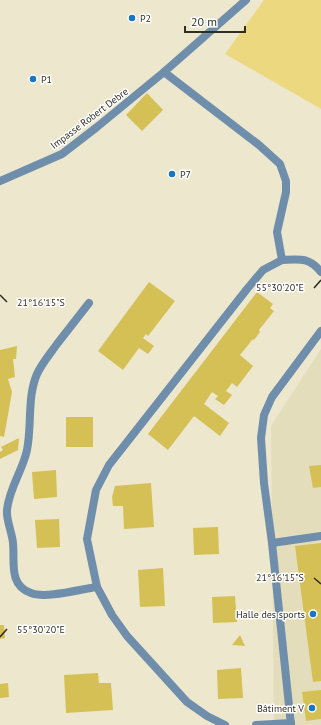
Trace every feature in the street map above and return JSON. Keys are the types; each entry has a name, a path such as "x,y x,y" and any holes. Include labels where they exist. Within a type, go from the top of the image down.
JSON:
{"street":[{"name":"Impasse Robert Debre","path":"0,181 62,154 98,127 164,72 246,0"},
{"path":"164,72 259,145 280,164 286,181 286,192 277,232 282,260"},
{"path":"225,725 207,716 187,702 127,636 112,615 97,587 87,539 96,490 109,465 247,289 264,270 282,260 300,259 314,263 321,272"},
{"path":"89,303 44,362 36,375 28,449 22,468 12,490 7,511 13,544 13,570 17,580 24,589 31,593 43,595 97,587"},
{"path":"256,725 291,724 260,438 264,415 272,397 321,331"},
{"path":"272,543 321,536"}],"shaded area":[{"path":"264,0 321,0 321,109 225,54"},
{"path":"321,349 321,725 274,725 271,426"}],"building":[{"path":"147,93 163,110 142,131 126,115"},
{"path":"149,282 175,301 148,336 146,334 143,338 154,346 148,354 139,348 123,370 98,351"},
{"path":"257,292 273,304 270,308 274,311 259,330 260,332 254,340 253,339 240,355 253,366 237,387 232,383 226,391 232,395 224,405 215,399 218,396 212,392 204,404 229,423 220,436 194,416 168,450 148,434"},
{"path":"17,346 16,359 13,359 15,377 8,379 12,392 4,437 0,436 0,350"},
{"path":"66,417 93,417 93,447 66,447"},
{"path":"19,438 18,450 0,459 0,452 3,450 1,447"},
{"path":"321,465 321,487 313,488 309,466"},
{"path":"56,470 57,497 34,499 32,472"},
{"path":"151,483 154,527 124,529 123,506 113,506 112,497 115,486"},
{"path":"59,519 60,547 37,548 35,520"},
{"path":"218,527 219,554 194,555 193,528"},
{"name":"Halle des sports","path":"321,543 321,681 313,682 295,546"},
{"path":"163,568 165,606 140,607 138,570"},
{"path":"235,596 237,622 213,623 212,597"},
{"path":"0,625 4,625 5,638 0,639"},
{"path":"240,635 245,646 232,645"},
{"path":"241,668 243,698 218,699 217,670"},
{"path":"98,673 99,683 111,683 113,710 66,713 64,675"},
{"path":"8,683 9,697 0,698 0,684"},
{"name":"Bâtiment V","path":"321,690 321,719 306,721 302,692"}],"place":[{"name":"P2","path":"132,18"},
{"name":"P1","path":"33,79"},
{"name":"P7","path":"172,174"},
{"name":"Halle des sports","path":"313,614"},
{"name":"Bâtiment V","path":"312,708"}]}
